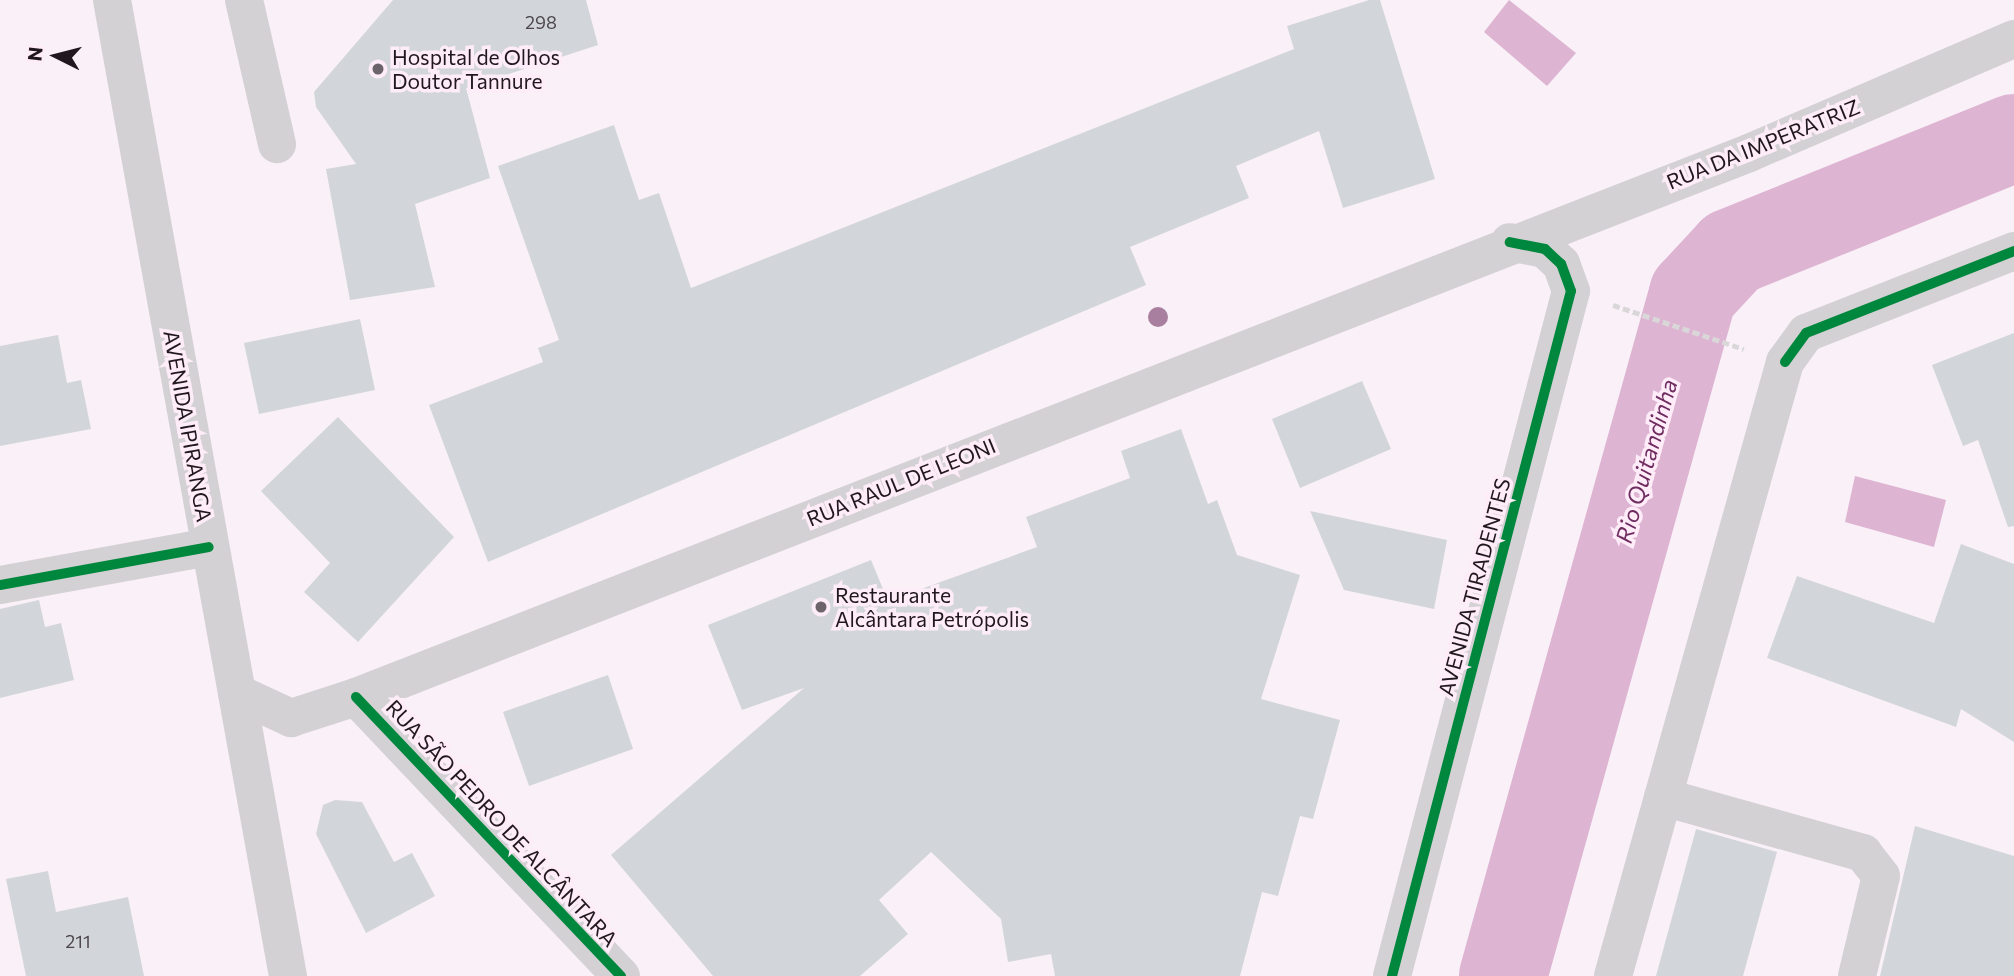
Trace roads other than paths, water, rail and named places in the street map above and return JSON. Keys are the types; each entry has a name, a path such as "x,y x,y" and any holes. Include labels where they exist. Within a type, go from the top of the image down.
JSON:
{"main road":[{"name":"AVENIDA IPIRANGA","path":"112,0 288,976"},
{"path":"244,0 277,144"},
{"name":"RUA DA IMPERATRIZ","path":"1510,242 1749,153 2014,39"},
{"name":"AVENIDA TIRADENTES","path":"1392,976 1571,291 1561,264 1545,248 1510,242"},
{"name":"RUA RAUL DE LEONI","path":"292,718 356,697 1510,242"},
{"path":"1613,976 1785,362 1806,333 2014,251"},
{"path":"0,585 209,547"},
{"path":"237,693 292,718 252,779"},
{"name":"RUA SÃO PEDRO DE ALCÂNTARA","path":"356,697 621,976"},
{"path":"1663,797 1863,853 1881,876 1857,976"}],"waterway":[{"name":"Rio Quitandinha","path":"1503,976 1693,294 1732,252 2014,138"}],"place":[{"name":"Hospital de Olhos Doutor Tannure","path":"378,69"},
{"name":"Restaurante Alcântara Petrópolis","path":"821,607"}]}
